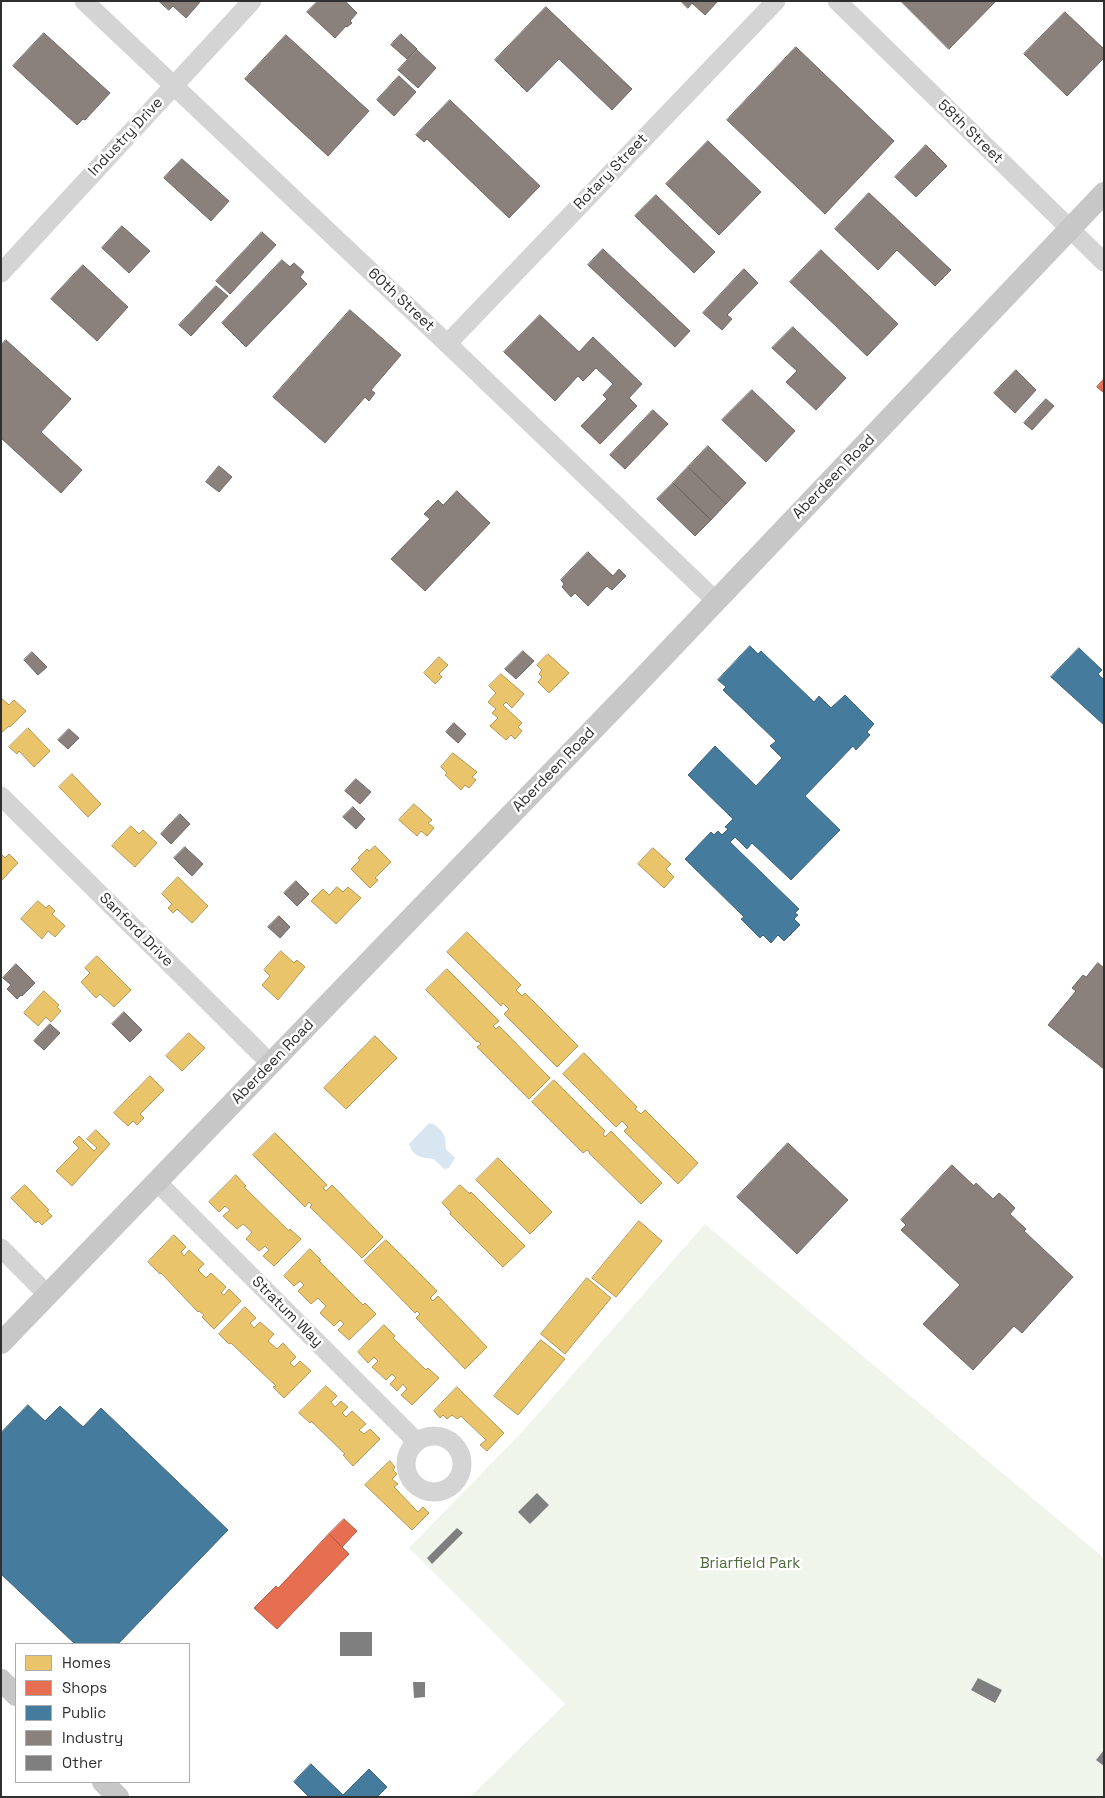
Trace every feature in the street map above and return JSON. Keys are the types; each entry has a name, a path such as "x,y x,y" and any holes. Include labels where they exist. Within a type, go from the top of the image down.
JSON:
{"main road":[{"name":"Aberdeen Road","path":"1,1343 716,601 1104,193"},
{"path":"1,1680 15,1694"},
{"path":"104,1783 118,1797"}],"street":[{"name":"60th Street","path":"84,1 716,601"},
{"name":"Industry Drive","path":"1,273 252,1"},
{"name":"Rotary Street","path":"446,344 776,1"},
{"name":"58th Street","path":"836,1 1104,262"},
{"name":"Sanford Drive","path":"1,796 271,1064"},
{"name":"Stratum Way","path":"157,1182 417,1442"},
{"path":"1,1248 48,1295"}],"green space":[{"name":"Briarfield Park","path":"705,1224 1104,1558 1104,1797 470,1797 565,1704 409,1548 523,1431"}],"shaded area":[{"path":"429,1123 440,1129 445,1137 446,1149 455,1158 449,1168 444,1169 434,1159 418,1156 413,1152 409,1144"}],"building: Homes":[{"path":"548,654 569,673 549,693 538,682 542,677 539,674 542,670 537,665"},
{"path":"439,657 448,665 439,674 442,677 435,684 424,673"},
{"path":"501,674 524,694 512,708 506,702 503,705 522,723 518,727 522,731 515,739 511,735 506,740 490,726 498,718 492,713 496,709 488,702 496,693 489,686"},
{"path":"1,698 9,705 14,700 26,711 1,733"},
{"path":"28,728 50,751 34,767 19,751 17,754 9,747"},
{"path":"453,753 477,772 472,777 476,780 469,788 465,785 461,790 445,775 447,773 441,767"},
{"path":"72,774 101,804 88,817 59,787"},
{"path":"414,804 432,820 428,823 434,828 427,836 421,831 417,836 399,820"},
{"path":"131,826 139,834 143,830 157,843 135,867 112,846"},
{"path":"375,846 391,862 375,878 378,880 370,888 351,869 367,849 369,851"},
{"path":"653,848 671,864 666,869 674,877 664,888 638,864"},
{"path":"1,854 5,858 9,854 18,863 1,881"},
{"path":"178,877 208,906 192,923 177,909 173,913 168,908 172,904 162,894"},
{"path":"337,887 343,892 348,887 361,898 336,924 311,901 323,889 329,895"},
{"path":"38,901 46,908 49,905 55,911 52,914 65,926 55,937 48,931 42,939 21,919"},
{"path":"467,932 521,985 516,990 522,996 525,993 578,1046 557,1067 504,1014 509,1009 503,1003 501,1006 447,952"},
{"path":"281,951 294,963 297,960 305,967 278,1000 262,985 270,976 264,970"},
{"path":"97,956 131,990 114,1007 100,994 96,998 81,982 90,973 85,968"},
{"path":"447,969 499,1021 493,1026 496,1029 499,1026 550,1078 529,1099 477,1047 481,1044 426,990"},
{"path":"44,991 59,1005 57,1007 61,1011 51,1022 46,1017 38,1026 24,1013"},
{"path":"189,1033 205,1048 182,1071 166,1056"},
{"path":"375,1036 397,1058 346,1109 324,1088"},
{"path":"584,1053 637,1107 635,1109 641,1114 645,1110 698,1163 678,1184 624,1131 628,1127 622,1121 616,1127 563,1074"},
{"path":"150,1076 164,1090 140,1114 144,1118 137,1125 133,1121 128,1126 114,1113"},
{"path":"554,1080 605,1131 603,1134 605,1137 611,1131 662,1183 641,1204 590,1152 587,1150 583,1153 532,1102"},
{"path":"96,1130 110,1144 72,1186 56,1171 79,1148 73,1142 79,1136 94,1151 97,1148 87,1139"},
{"path":"275,1133 327,1185 323,1188 326,1191 332,1185 383,1237 362,1258 310,1207 312,1205 309,1202 305,1207 253,1155"},
{"path":"498,1158 552,1212 530,1234 476,1180"},
{"path":"236,1175 246,1186 244,1187 289,1231 290,1229 301,1239 274,1266 263,1256 269,1250 265,1246 259,1251 246,1239 252,1232 243,1224 237,1229 223,1216 230,1210 225,1206 219,1212 209,1202"},
{"path":"25,1185 49,1210 47,1211 52,1216 42,1225 38,1221 36,1223 11,1198"},
{"path":"460,1185 470,1194 471,1192 525,1246 503,1267 450,1214 451,1212 442,1203"},
{"path":"639,1221 662,1241 616,1297 592,1278"},
{"path":"174,1235 186,1247 181,1252 184,1256 189,1250 204,1264 198,1270 206,1278 211,1273 226,1287 221,1293 224,1295 229,1289 241,1301 214,1329 202,1317 204,1315 198,1312 148,1262"},
{"path":"386,1240 437,1291 430,1298 433,1301 438,1296 487,1347 465,1369 416,1318 420,1314 417,1311 415,1313 364,1261"},
{"path":"310,1249 321,1260 319,1261 363,1305 365,1303 376,1314 349,1340 338,1330 344,1324 340,1320 334,1326 320,1313 326,1306 318,1298 311,1304 298,1291 304,1285 300,1281 294,1286 284,1276"},
{"path":"587,1278 611,1298 565,1354 541,1334"},
{"path":"245,1307 256,1318 250,1323 254,1328 260,1322 274,1334 268,1341 277,1349 283,1343 296,1357 290,1363 294,1367 300,1361 311,1371 284,1398 273,1387 276,1386 219,1334"},
{"path":"384,1325 395,1336 393,1338 426,1370 428,1368 439,1378 412,1405 401,1395 407,1389 403,1384 397,1391 390,1384 396,1378 392,1374 386,1380 372,1367 378,1361 374,1357 368,1363 358,1352"},
{"path":"541,1340 565,1359 518,1415 494,1396"},
{"path":"326,1386 337,1396 331,1402 335,1407 341,1401 348,1407 342,1413 346,1417 352,1411 366,1424 359,1430 364,1434 370,1429 380,1439 353,1466 343,1455 345,1454 311,1421 310,1423 299,1413"},
{"path":"457,1387 504,1433 487,1451 480,1445 486,1440 461,1416 457,1419 452,1415 447,1419 443,1415 440,1418 434,1411"},
{"path":"390,1461 395,1467 393,1470 397,1474 392,1479 398,1484 394,1487 418,1512 423,1507 429,1513 412,1530 365,1485"}],"building: Shops":[{"path":"1104,379 1104,393 1097,387"},
{"path":"344,1519 357,1531 342,1547 329,1534"},
{"path":"329,1534 349,1554 277,1629 254,1608 276,1586 278,1588"}],"building: Public":[{"path":"750,646 758,654 761,651 814,702 819,696 831,708 845,695 874,724 867,732 870,735 856,750 853,746 805,796 840,830 791,880 752,843 747,849 735,837 730,842 799,909 795,913 798,915 794,919 800,925 784,941 778,935 771,943 763,935 760,938 741,919 744,917 685,859 711,832 714,835 718,831 722,835 728,829 725,827 733,819 688,775 715,746 756,786 782,758 770,746 776,741 723,690 726,687 718,680"},
{"path":"1079,648 1102,670 1098,674 1104,680 1104,725 1051,677"},
{"path":"28,1405 45,1421 60,1406 83,1427 101,1408 228,1530 119,1643 74,1643 1,1574 1,1433"},
{"path":"311,1764 343,1795 369,1769 387,1787 377,1797 309,1797 294,1782"}],"building: Industry":[{"path":"159,1 201,1 186,18 173,6 169,10"},
{"path":"318,1 345,1 357,13 350,21 352,23 346,26 335,38 307,12"},
{"path":"681,1 718,1 705,15 692,3 688,8"},
{"path":"901,1 996,1 949,49"},
{"path":"546,7 632,89 612,110 559,59 527,92 495,60"},
{"path":"1065,12 1104,49 1104,58 1067,96 1024,54"},
{"path":"44,33 110,93 85,120 83,119 77,125 13,66"},
{"path":"401,34 417,49 407,59 391,45"},
{"path":"286,35 369,111 328,156 245,79"},
{"path":"796,47 894,141 825,214 727,120"},
{"path":"417,50 436,68 418,88 398,70"},
{"path":"399,76 416,92 394,116 377,100"},
{"path":"450,100 540,186 509,218 427,139 424,142 416,135"},
{"path":"708,141 761,192 719,235 666,184"},
{"path":"926,145 947,166 916,197 895,177"},
{"path":"182,159 229,201 211,221 164,178"},
{"path":"869,193 951,270 935,286 897,250 878,270 835,229"},
{"path":"656,195 715,252 694,273 635,216"},
{"path":"122,226 150,251 129,273 102,248"},
{"path":"262,232 276,245 230,294 216,281"},
{"path":"603,249 690,331 675,347 588,265"},
{"path":"821,250 898,324 867,356 790,282"},
{"path":"282,260 290,267 294,263 304,272 300,277 307,284 246,347 222,323"},
{"path":"83,265 128,307 97,341 51,299"},
{"path":"744,269 758,283 727,315 732,319 722,330 703,313"},
{"path":"216,286 228,296 191,336 179,325"},
{"path":"350,310 401,355 371,390 375,393 369,401 365,397 325,443 273,397"},
{"path":"540,315 579,352 593,337 642,384 629,398 637,406 600,444 581,426 607,399 603,395 613,384 596,368 583,381 578,376 555,401 504,352"},
{"path":"793,327 846,378 816,410 786,382 797,371 772,348"},
{"path":"6,340 71,399 41,432 82,470 61,493 1,438 1,345"},
{"path":"1016,370 1036,390 1015,413 994,393"},
{"path":"752,390 795,431 766,462 722,420"},
{"path":"1046,399 1054,406 1032,430 1024,423"},
{"path":"653,410 668,424 625,469 610,455"},
{"path":"708,446 746,483 726,504 688,467"},
{"path":"219,466 232,477 219,492 206,482"},
{"path":"688,467 726,504 711,520 673,483"},
{"path":"673,483 711,520 695,536 657,499"},
{"path":"457,491 490,523 425,591 391,559 430,519 424,514 438,500 443,505"},
{"path":"588,552 613,576 619,569 626,576 612,590 607,586 588,606 575,593 571,597 562,587 564,584 561,580"},
{"path":"523,651 534,661 516,679 505,669"},
{"path":"32,652 47,667 38,675 24,660"},
{"path":"454,723 466,734 458,743 446,732"},
{"path":"69,729 79,738 68,749 58,740"},
{"path":"356,779 371,792 360,804 345,791"},
{"path":"353,807 365,819 356,829 343,817"},
{"path":"180,814 190,824 171,844 161,834"},
{"path":"185,847 203,864 192,876 174,858"},
{"path":"296,881 309,894 297,906 284,893"},
{"path":"279,916 290,927 280,938 268,927"},
{"path":"1098,963 1104,968 1104,1069 1048,1025 1076,991 1072,988 1083,975 1086,977"},
{"path":"16,964 35,983 17,999 7,989 11,985 3,978"},
{"path":"124,1012 142,1030 130,1042 112,1024"},
{"path":"50,1024 60,1033 44,1050 34,1041"},
{"path":"788,1143 848,1200 797,1254 737,1197"},
{"path":"952,1165 974,1186 976,1183 993,1199 999,1193 1007,1200 1015,1208 1010,1214 1026,1229 1024,1231 1073,1277 1022,1333 1014,1326 973,1370 923,1324 960,1285 901,1230 906,1225 901,1220"}],"building: Other":[{"path":"537,1493 549,1505 530,1524 518,1512"},
{"path":"457,1528 463,1533 432,1564 427,1558"},
{"path":"340,1632 372,1632 372,1656 340,1656"},
{"path":"978,1678 1002,1690 995,1703 971,1690"},
{"path":"413,1682 425,1682 425,1697 414,1698"},
{"path":"1104,1750 1104,1766 1096,1760"}]}
